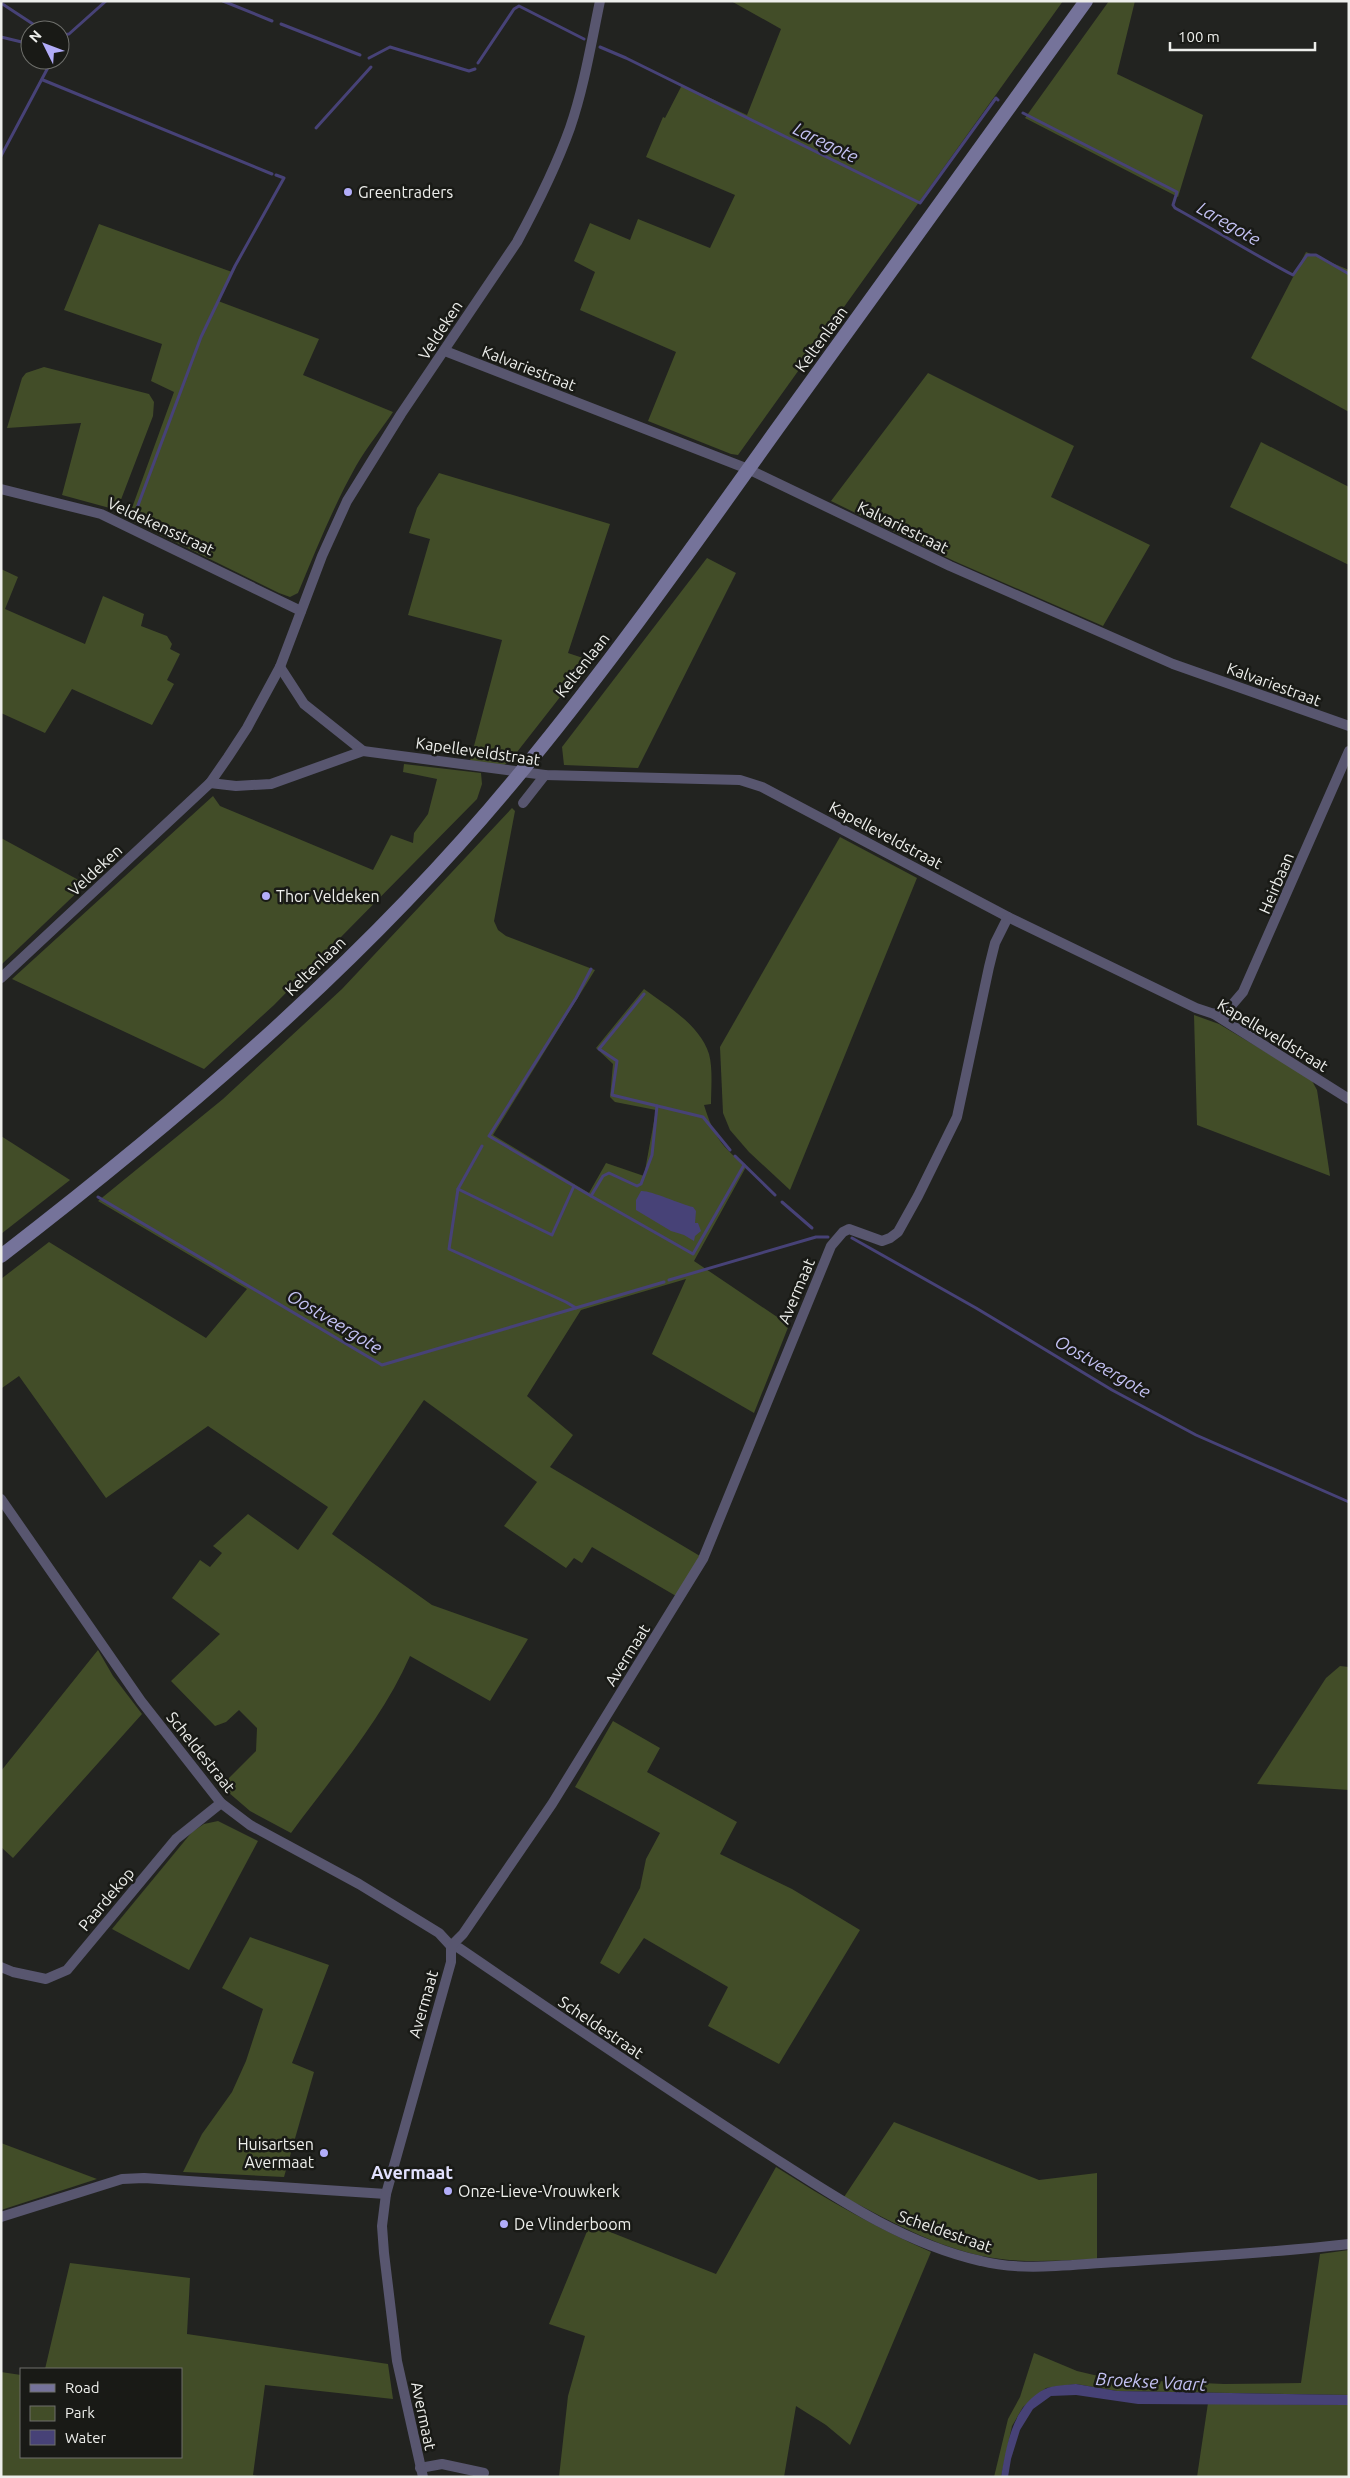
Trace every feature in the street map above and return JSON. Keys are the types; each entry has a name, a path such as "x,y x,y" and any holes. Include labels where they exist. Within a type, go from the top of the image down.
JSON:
{"main road":[{"name":"Keltenlaan","path":"1,1256 148,1138 299,1005 395,911 521,772 627,636 1086,1"}],"street":[{"name":"Veldeken","path":"1,978 210,783 247,728 280,667 322,556 347,501 517,242 552,172 570,127 584,81 600,1"},
{"name":"Kalvariestraat","path":"445,351 748,469 950,566 1173,664 1349,726"},
{"name":"Veldekensstraat","path":"1,489 101,514 301,611"},
{"path":"280,667 304,704 363,752"},
{"name":"Heirbaan","path":"1214,1014 1230,1006 1243,992 1349,751"},
{"name":"Kapelleveldstraat","path":"363,752 545,775 723,779 740,780 762,787 1008,917 1196,1008 1214,1014 1349,1099"},
{"path":"210,783 236,786 271,784 363,752"},
{"path":"522,803 545,775"},
{"name":"Avermaat","path":"484,2473 442,2464 421,2473 396,2352 382,2226 386,2194 451,1962 451,1946 463,1934 552,1804 703,1559 831,1246 843,1232 849,1229 882,1241 890,1238 898,1232 918,1196 957,1117 989,967 995,944 1008,917"},
{"name":"Scheldestraat","path":"1,1499 141,1701 221,1803 250,1825 359,1884 439,1934 451,1946 459,1948 642,2073 843,2202 888,2227 980,2261 1029,2266 1296,2250 1349,2244"},
{"name":"Paardekop","path":"1,1967 13,1972 46,1979 67,1970 176,1839 221,1803"},
{"path":"1,2217 122,2180 144,2178 386,2194"}],"green space":[{"path":"731,1 1063,1 738,455 731,454 648,421 676,352 580,310 595,272 574,261 590,223 630,240 638,219 710,248 735,195 646,157 663,117 665,118 682,85 747,115 781,29"},
{"path":"1109,1 1135,1 1117,74 1203,115 1178,197 1025,118"},
{"path":"99,224 232,272 218,301 319,339 303,375 393,412 365,452 348,481 298,593 290,597 279,593 128,519 174,392 151,381 162,344 64,310"},
{"path":"1306,252 1349,270 1349,412 1251,358"},
{"path":"44,367 149,394 154,402 153,416 117,510 62,495 81,423 7,428 22,378 26,373"},
{"path":"928,373 1074,446 1051,497 1150,545 1103,626 954,561 831,501"},
{"path":"1261,442 1349,487 1349,565 1230,507"},
{"path":"439,473 610,524 568,653 589,660 510,761 504,765 470,761 502,640 408,615 430,539 409,533 417,508"},
{"path":"707,558 736,573 638,768 564,765 562,747"},
{"path":"1,569 18,577 5,609 85,644 103,596 144,614 141,626 167,636 172,644 170,649 180,654 167,680 174,684 152,725 72,689 45,733 1,713"},
{"path":"404,764 481,773 482,784 477,799 274,1005 204,1069 12,979 213,796 220,806 373,870 391,835 413,843 414,833 428,814 437,779 403,772"},
{"path":"512,808 515,811 494,921 498,930 506,936 595,970 493,1135 589,1193 606,1163 644,1176 656,1110 615,1102 610,1097 613,1064 596,1048 644,989 691,1025 705,1044 710,1060 711,1104 704,1105 719,1140 746,1167 694,1261 789,1325 754,1413 652,1354 686,1279 581,1310 527,1396 573,1435 550,1467 700,1556 676,1596 592,1547 582,1563 574,1558 566,1568 504,1526 537,1482 424,1400 332,1534 432,1605 528,1639 490,1701 410,1656 399,1680 371,1725 291,1833 250,1811 221,1786 256,1751 257,1728 239,1710 226,1722 215,1726 171,1681 220,1634 172,1598 200,1560 210,1567 222,1553 213,1546 248,1514 298,1550 328,1507 208,1426 106,1498 19,1376 2,1388 1,1386 1,1279 49,1242 206,1338 247,1289 98,1201 223,1099 342,989"},
{"path":"840,837 917,878 790,1190 749,1152 730,1130 723,1113 720,1047"},
{"path":"1,838 86,884 2,964 1,964"},
{"path":"1194,1015 1219,1024 1311,1079 1317,1090 1330,1176 1197,1125"},
{"path":"1,1136 70,1180 1,1234"},
{"path":"98,1650 113,1676 142,1714 13,1858 1,1847 1,1771"},
{"path":"1340,1666 1349,1667 1349,1790 1257,1784 1326,1678"},
{"path":"613,1721 660,1748 647,1772 737,1822 720,1854 792,1889 860,1930 779,2064 708,2026 728,1987 644,1938 619,1974 600,1963 640,1888 646,1859 660,1833 575,1787"},
{"path":"218,1821 258,1841 189,1970 112,1929 192,1832 204,1824"},
{"path":"250,1937 329,1965 292,2063 314,2072 284,2177 183,2172 202,2134 232,2092 246,2061 263,2009 222,1988"},
{"path":"894,2122 1039,2180 1097,2173 1097,2259 1025,2261 1001,2259 959,2250 920,2235 844,2197"},
{"path":"1,2143 97,2179 1,2210"},
{"path":"776,2167 852,2213 931,2252 850,2445 826,2425 796,2406 784,2477 559,2477 568,2396 585,2336 549,2324 590,2224 716,2274"},
{"path":"1349,2250 1349,2395 1117,2391 1076,2384 1046,2388 1023,2407 1012,2426 1001,2477 994,2477 1008,2419 1020,2397 1034,2353 1077,2371 1111,2379 1224,2384 1301,2383 1320,2254"},
{"path":"70,2263 190,2278 187,2334 388,2364 393,2399 265,2385 253,2475 262,2477 1,2477 1,2372 20,2375 20,2458 182,2458 182,2368 45,2368"},
{"path":"1208,2403 1349,2405 1349,2477 1197,2477"}],"water":[{"path":"641,1191 693,1207 696,1211 695,1223 698,1223 701,1231 695,1236 694,1241 684,1235 671,1231 636,1210 636,1200"},
{"path":"1076,2384 1117,2391 1349,2395 1349,2405 1138,2404 1076,2395 1051,2396 1033,2409 1020,2430 1011,2459 1008,2477 1001,2477 1013,2427 1025,2405 1045,2389"}],"waterway":[{"name":"Laregote","path":"70,33 106,1"},
{"name":"Laregote","path":"223,1 272,21"},
{"name":"Laregote","path":"1,3 27,20"},
{"name":"Laregote","path":"478,63 514,9 519,6 584,39"},
{"name":"Laregote","path":"281,24 360,55"},
{"path":"1,37 20,42"},
{"name":"Laregote","path":"369,58 390,47 469,71 475,69"},
{"name":"Laregote","path":"600,47 626,58 920,203 996,98 998,100"},
{"path":"316,128 371,67"},
{"path":"1,156 47,70"},
{"path":"43,80 272,174"},
{"name":"Laregote","path":"1023,113 1177,192 1173,205 1175,208 1293,275 1307,255 1316,255 1349,274"},
{"path":"134,516 201,337 235,266 284,178 276,175"},
{"path":"591,969 576,998 489,1136 591,1196"},
{"path":"644,994 599,1049 617,1061 612,1095 703,1117 730,1150"},
{"path":"657,1106 652,1155 641,1184 637,1186 609,1173 603,1176 591,1196 693,1254 744,1165"},
{"path":"482,1146 458,1189 552,1235 574,1186"},
{"path":"735,1156 775,1195"},
{"path":"458,1189 449,1249 576,1308"},
{"name":"Oostveergote","path":"98,1197 382,1365 664,1282"},
{"path":"782,1202 812,1228"},
{"name":"Oostveergote","path":"669,1280 816,1237 828,1237"},
{"name":"Oostveergote","path":"852,1238 976,1308 1112,1390 1196,1435 1349,1502"}],"place":[{"name":"Greentraders","path":"348,192"},
{"name":"Thor Veldeken","path":"266,896"},
{"name":"Huisartsen Avermaat","path":"324,2153"},
{"name":"Onze-Lieve-Vrouwkerk","path":"448,2191"},
{"name":"De Vlinderboom","path":"504,2224"}],"district":[{"name":"Avermaat","path":"412,2172"}],"water label":[{"name":"Broekse Vaart","path":"1151,2381"}]}
